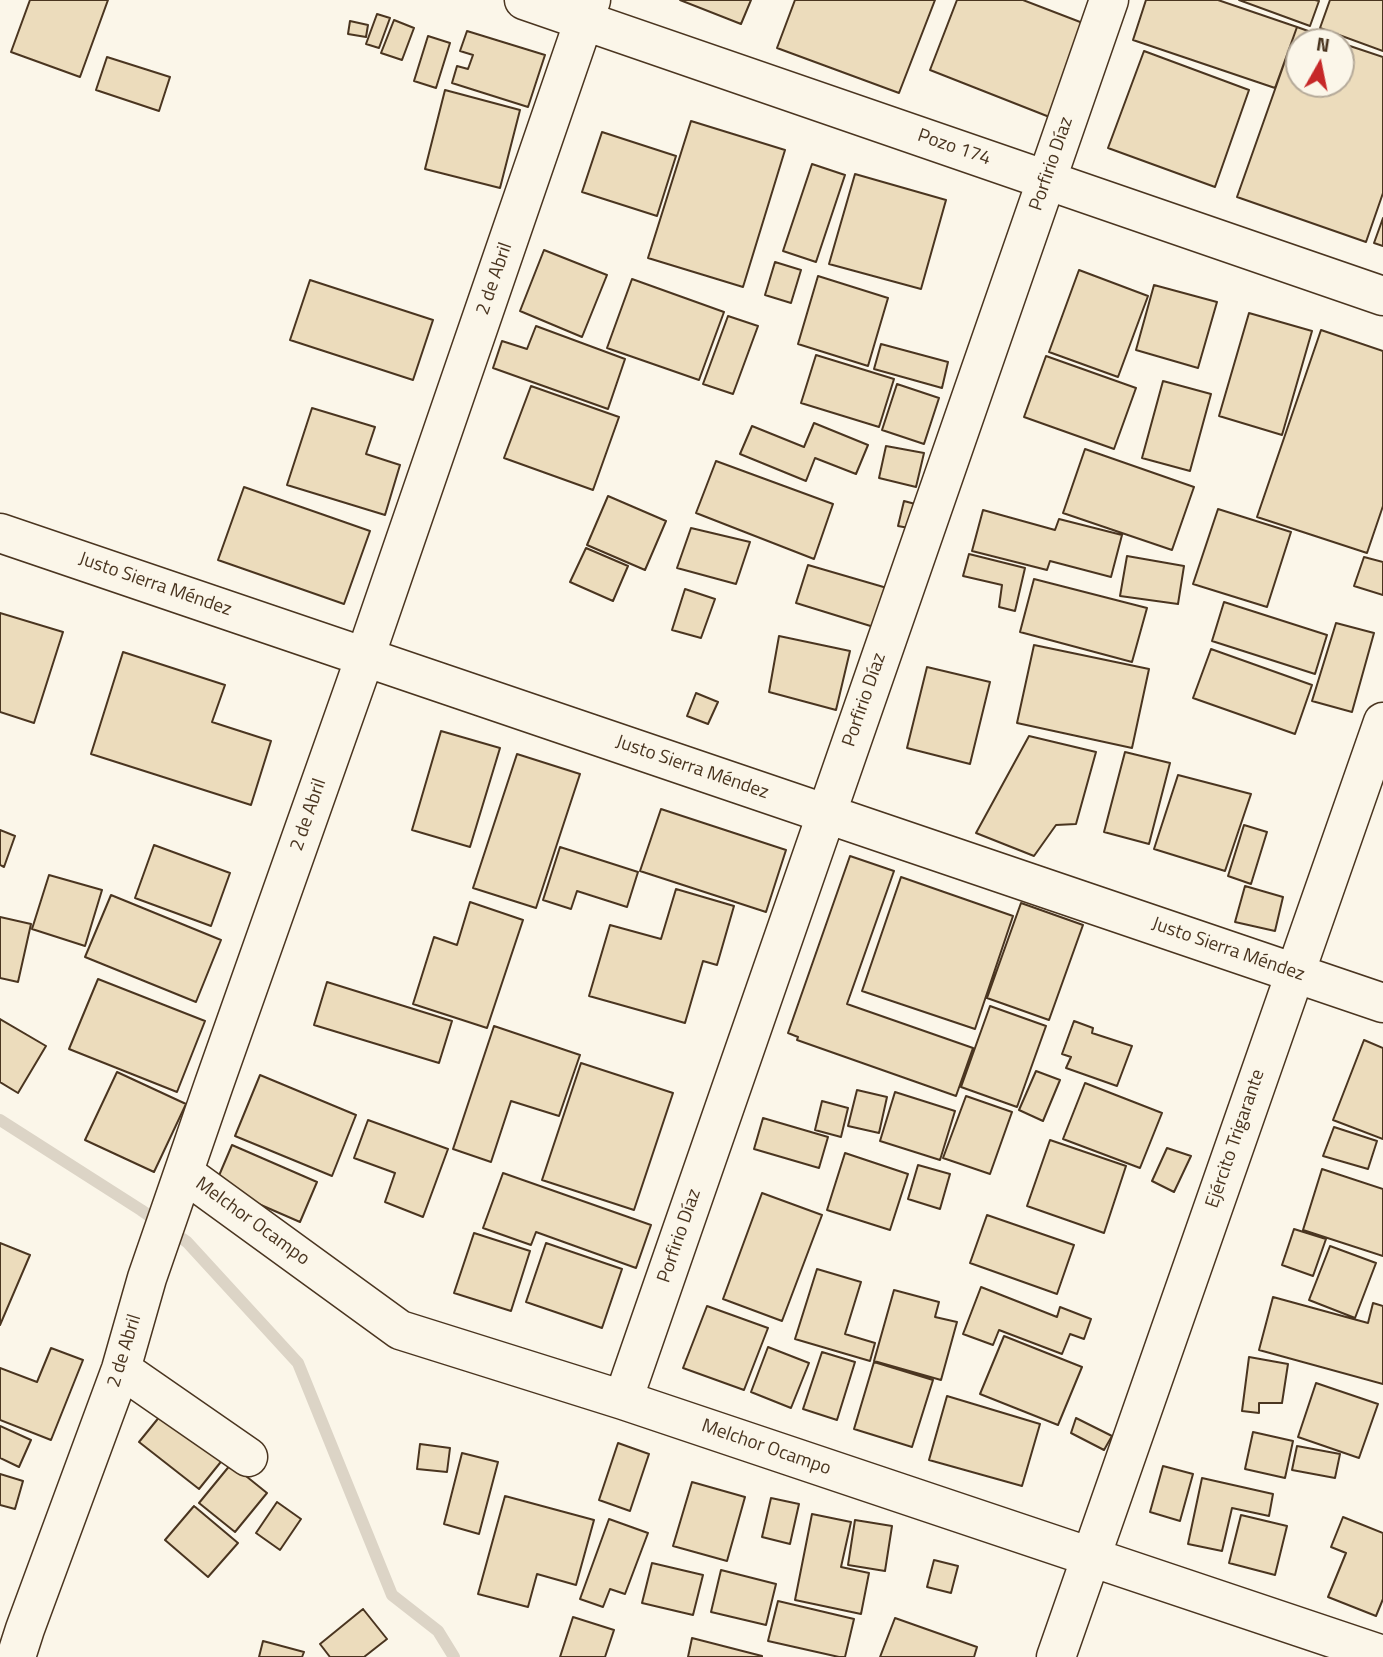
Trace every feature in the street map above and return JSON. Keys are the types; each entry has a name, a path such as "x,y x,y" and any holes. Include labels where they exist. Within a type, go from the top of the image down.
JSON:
{"street":[{"name":"Pozo 174","path":"524,0 588,10 1046,180 1383,296"},
{"name":"Porfirio Díaz","path":"623,1400 1109,0"},
{"name":"2 de Abril","path":"14,1636 121,1369 147,1279 588,10"},
{"name":"Justo Sierra Méndez","path":"0,533 1383,1003"},
{"name":"Ejército Trigarante","path":"1056,1657 1383,722"},
{"name":"Melchor Ocampo","path":"180,1185 400,1330 623,1400 1383,1655"},
{"path":"121,1369 248,1457"}],"building":[{"path":"30,0 108,0 80,77 11,52"},
{"path":"680,0 751,0 741,24"},
{"path":"795,0 935,0 899,93 777,48"},
{"path":"957,0 1023,0 1088,25 1052,118 930,70"},
{"path":"1146,0 1218,0 1297,27 1285,28 1285,60 1275,88 1133,40"},
{"path":"1239,0 1315,0 1319,1 1310,26"},
{"path":"1330,0 1383,0 1383,51 1355,41 1355,28 1320,28"},
{"path":"377,14 390,18 379,48 366,44"},
{"path":"394,20 414,28 402,60 381,53"},
{"path":"350,21 368,25 366,37 348,34"},
{"path":"467,31 545,55 528,107 452,83 457,66 468,69 473,55 460,51"},
{"path":"428,36 450,43 436,88 414,81"},
{"path":"1355,48 1383,57 1383,193 1366,242 1237,197 1285,61 1285,98 1355,98"},
{"path":"1144,51 1249,90 1215,187 1108,148"},
{"path":"107,57 170,77 159,111 96,90"},
{"path":"445,90 520,110 500,188 425,169"},
{"path":"691,121 785,150 743,287 648,258"},
{"path":"602,132 676,156 657,216 582,192"},
{"path":"812,164 845,175 816,262 783,251"},
{"path":"855,174 946,200 921,289 829,264"},
{"path":"1383,218 1383,246 1374,243"},
{"path":"544,250 607,275 582,337 520,311"},
{"path":"775,262 801,270 791,303 765,295"},
{"path":"1079,270 1148,296 1118,377 1049,352"},
{"path":"818,276 888,298 868,366 798,344"},
{"path":"632,279 724,312 699,380 607,348"},
{"path":"310,280 433,320 413,380 290,340"},
{"path":"1154,285 1217,302 1198,368 1136,350"},
{"path":"1249,313 1312,331 1282,435 1219,416"},
{"path":"728,316 758,326 733,394 703,384"},
{"path":"536,326 625,359 608,409 493,368 502,341 527,349"},
{"path":"1321,330 1383,351 1383,506 1367,553 1257,517"},
{"path":"881,344 948,362 942,388 874,369"},
{"path":"816,355 894,379 879,427 801,403"},
{"path":"1046,356 1136,388 1114,449 1024,417"},
{"path":"1163,381 1211,394 1190,471 1142,458"},
{"path":"897,384 939,398 924,444 882,430"},
{"path":"531,386 619,417 593,490 504,458"},
{"path":"312,408 375,427 366,454 400,465 385,515 287,485"},
{"path":"814,423 868,445 856,474 815,458 806,481 740,454 752,426 804,447"},
{"path":"886,446 924,453 916,487 879,478"},
{"path":"1085,449 1194,487 1172,550 1063,513"},
{"path":"716,461 833,504 814,559 696,513"},
{"path":"244,487 370,531 344,604 218,560"},
{"path":"608,496 666,521 645,570 587,545"},
{"path":"904,501 919,505 914,529 898,526"},
{"path":"1218,509 1291,532 1267,607 1193,584"},
{"path":"983,510 1055,530 1059,519 1122,535 1111,577 1050,561 1047,570 972,551"},
{"path":"691,528 750,542 736,584 677,568"},
{"path":"586,548 628,566 613,601 570,582"},
{"path":"969,554 1025,568 1015,611 999,607 1002,585 963,576"},
{"path":"1127,556 1184,566 1178,604 1120,596"},
{"path":"1364,557 1383,562 1383,595 1354,586"},
{"path":"808,565 887,588 877,628 796,603"},
{"path":"1034,579 1147,608 1132,662 1020,632"},
{"path":"685,589 715,599 701,638 672,630"},
{"path":"1224,602 1327,635 1315,674 1212,641"},
{"path":"0,613 63,632 34,723 0,712"},
{"path":"1336,623 1374,633 1352,712 1312,701"},
{"path":"779,636 850,651 836,710 769,692"},
{"path":"1034,645 1149,669 1132,748 1017,723"},
{"path":"1211,649 1312,685 1295,734 1193,698"},
{"path":"123,652 225,685 212,722 271,741 251,805 91,754"},
{"path":"927,667 990,682 970,764 907,748"},
{"path":"696,693 718,702 708,724 687,716"},
{"path":"441,731 500,748 470,847 412,830"},
{"path":"1029,736 1096,752 1076,824 1056,825 1034,856 976,833"},
{"path":"1125,752 1170,763 1149,844 1104,832"},
{"path":"517,754 580,774 536,908 473,888"},
{"path":"1178,775 1251,794 1225,871 1154,849"},
{"path":"661,809 786,850 766,912 640,871"},
{"path":"1244,825 1267,832 1251,884 1228,876"},
{"path":"0,830 15,836 4,867 0,865"},
{"path":"154,845 230,873 211,926 135,898"},
{"path":"560,847 638,872 627,907 577,891 571,909 543,900"},
{"path":"850,856 894,871 847,1004 973,1048 956,1096 797,1040 798,1037 788,1033"},
{"path":"49,875 102,890 85,946 32,929"},
{"path":"901,877 1013,916 975,1029 862,991"},
{"path":"1245,886 1283,897 1275,931 1235,922"},
{"path":"676,889 734,906 717,965 703,961 685,1023 589,996 610,925 661,939"},
{"path":"111,895 221,940 196,1002 85,957"},
{"path":"470,902 523,920 487,1028 413,1004 434,937 457,945"},
{"path":"1021,903 1083,925 1049,1020 987,998"},
{"path":"0,917 31,924 18,982 0,978"},
{"path":"98,979 205,1021 177,1092 69,1049"},
{"path":"327,982 452,1021 439,1063 314,1025"},
{"path":"990,1006 1046,1026 1017,1107 961,1087"},
{"path":"0,1019 46,1046 18,1093 0,1082"},
{"path":"1074,1021 1093,1028 1092,1033 1132,1046 1117,1086 1066,1068 1071,1057 1062,1054"},
{"path":"494,1026 580,1055 559,1116 511,1101 491,1162 453,1149"},
{"path":"1364,1040 1383,1048 1383,1139 1333,1120"},
{"path":"581,1063 673,1093 634,1210 542,1180"},
{"path":"1036,1071 1060,1080 1043,1121 1019,1110"},
{"path":"117,1072 186,1104 154,1172 85,1140"},
{"path":"260,1075 356,1115 332,1176 235,1136"},
{"path":"1085,1083 1162,1113 1140,1168 1063,1139"},
{"path":"857,1090 887,1097 879,1133 848,1126"},
{"path":"895,1092 955,1111 940,1160 880,1141"},
{"path":"966,1096 1012,1112 990,1174 943,1158"},
{"path":"822,1101 848,1108 841,1137 815,1130"},
{"path":"763,1118 828,1137 819,1168 754,1149"},
{"path":"368,1120 448,1149 423,1217 385,1202 395,1173 354,1158"},
{"path":"1334,1127 1377,1141 1368,1169 1323,1156"},
{"path":"1050,1140 1126,1166 1104,1233 1027,1206"},
{"path":"232,1145 317,1182 300,1222 215,1185"},
{"path":"1167,1148 1191,1156 1174,1192 1152,1181"},
{"path":"845,1153 908,1174 890,1230 827,1210"},
{"path":"918,1165 950,1174 940,1209 908,1199"},
{"path":"1322,1169 1383,1189 1383,1256 1303,1230"},
{"path":"503,1173 651,1225 636,1268 536,1232 531,1245 483,1228"},
{"path":"762,1193 822,1215 782,1321 723,1299"},
{"path":"987,1215 1074,1245 1057,1294 970,1263"},
{"path":"1294,1229 1326,1239 1313,1276 1282,1265"},
{"path":"474,1233 530,1251 511,1311 454,1293"},
{"path":"0,1243 30,1255 0,1325"},
{"path":"546,1243 622,1269 602,1328 526,1302"},
{"path":"1330,1246 1376,1263 1355,1318 1309,1300"},
{"path":"817,1269 861,1282 845,1334 875,1343 870,1361 795,1339"},
{"path":"981,1287 1057,1317 1060,1307 1091,1319 1084,1339 1070,1334 1062,1354 999,1330 993,1345 963,1334"},
{"path":"894,1290 939,1302 935,1317 957,1322 941,1380 874,1361"},
{"path":"1273,1297 1368,1323 1373,1303 1383,1306 1383,1384 1259,1350"},
{"path":"707,1306 768,1328 744,1390 683,1368"},
{"path":"1004,1336 1082,1367 1058,1425 980,1394"},
{"path":"768,1347 809,1363 791,1408 751,1392"},
{"path":"51,1348 83,1360 51,1440 0,1420 0,1368 37,1382"},
{"path":"822,1352 855,1362 837,1420 803,1409"},
{"path":"1249,1357 1288,1364 1282,1403 1259,1403 1259,1413 1242,1411"},
{"path":"874,1362 933,1380 912,1447 854,1429"},
{"path":"1316,1383 1378,1404 1359,1458 1298,1437"},
{"path":"947,1396 1040,1424 1022,1486 929,1460"},
{"path":"169,1405 228,1453 199,1489 139,1442"},
{"path":"1076,1418 1112,1436 1104,1450 1071,1433"},
{"path":"0,1426 31,1440 19,1467 0,1458"},
{"path":"1253,1432 1293,1441 1285,1478 1245,1469"},
{"path":"618,1443 649,1454 630,1511 599,1500"},
{"path":"420,1444 450,1448 447,1472 417,1469"},
{"path":"1297,1446 1340,1454 1335,1478 1292,1470"},
{"path":"462,1453 498,1462 479,1534 444,1524"},
{"path":"231,1464 267,1493 235,1532 199,1503"},
{"path":"1163,1466 1193,1474 1180,1521 1150,1512"},
{"path":"0,1474 23,1481 15,1509 0,1505"},
{"path":"1202,1478 1273,1494 1269,1516 1232,1508 1222,1551 1188,1544"},
{"path":"692,1482 745,1497 727,1561 673,1546"},
{"path":"505,1496 594,1520 576,1585 537,1574 528,1607 478,1594"},
{"path":"771,1498 799,1504 790,1544 762,1537"},
{"path":"277,1502 301,1519 280,1550 256,1533"},
{"path":"194,1506 238,1543 208,1577 165,1540"},
{"path":"812,1514 851,1522 841,1567 869,1573 861,1614 795,1600"},
{"path":"1241,1515 1287,1526 1275,1575 1229,1563"},
{"path":"1343,1517 1383,1533 1383,1599 1376,1616 1328,1597 1346,1553 1331,1547"},
{"path":"609,1519 648,1533 625,1594 610,1589 603,1607 580,1599"},
{"path":"855,1520 892,1526 885,1571 848,1565"},
{"path":"934,1560 958,1566 951,1593 927,1587"},
{"path":"652,1563 703,1575 693,1615 642,1603"},
{"path":"721,1570 776,1584 766,1625 711,1612"},
{"path":"778,1601 854,1619 845,1657 768,1641"},
{"path":"363,1609 387,1639 364,1657 330,1657 320,1644"},
{"path":"573,1617 614,1630 605,1657 560,1657"},
{"path":"895,1618 977,1647 974,1657 880,1657"},
{"path":"692,1638 762,1656 762,1657 688,1657"},
{"path":"263,1641 304,1652 302,1657 259,1657"}],"waterway":[{"path":"0,1120 187,1242 298,1363 392,1595 438,1631 454,1657"}]}
